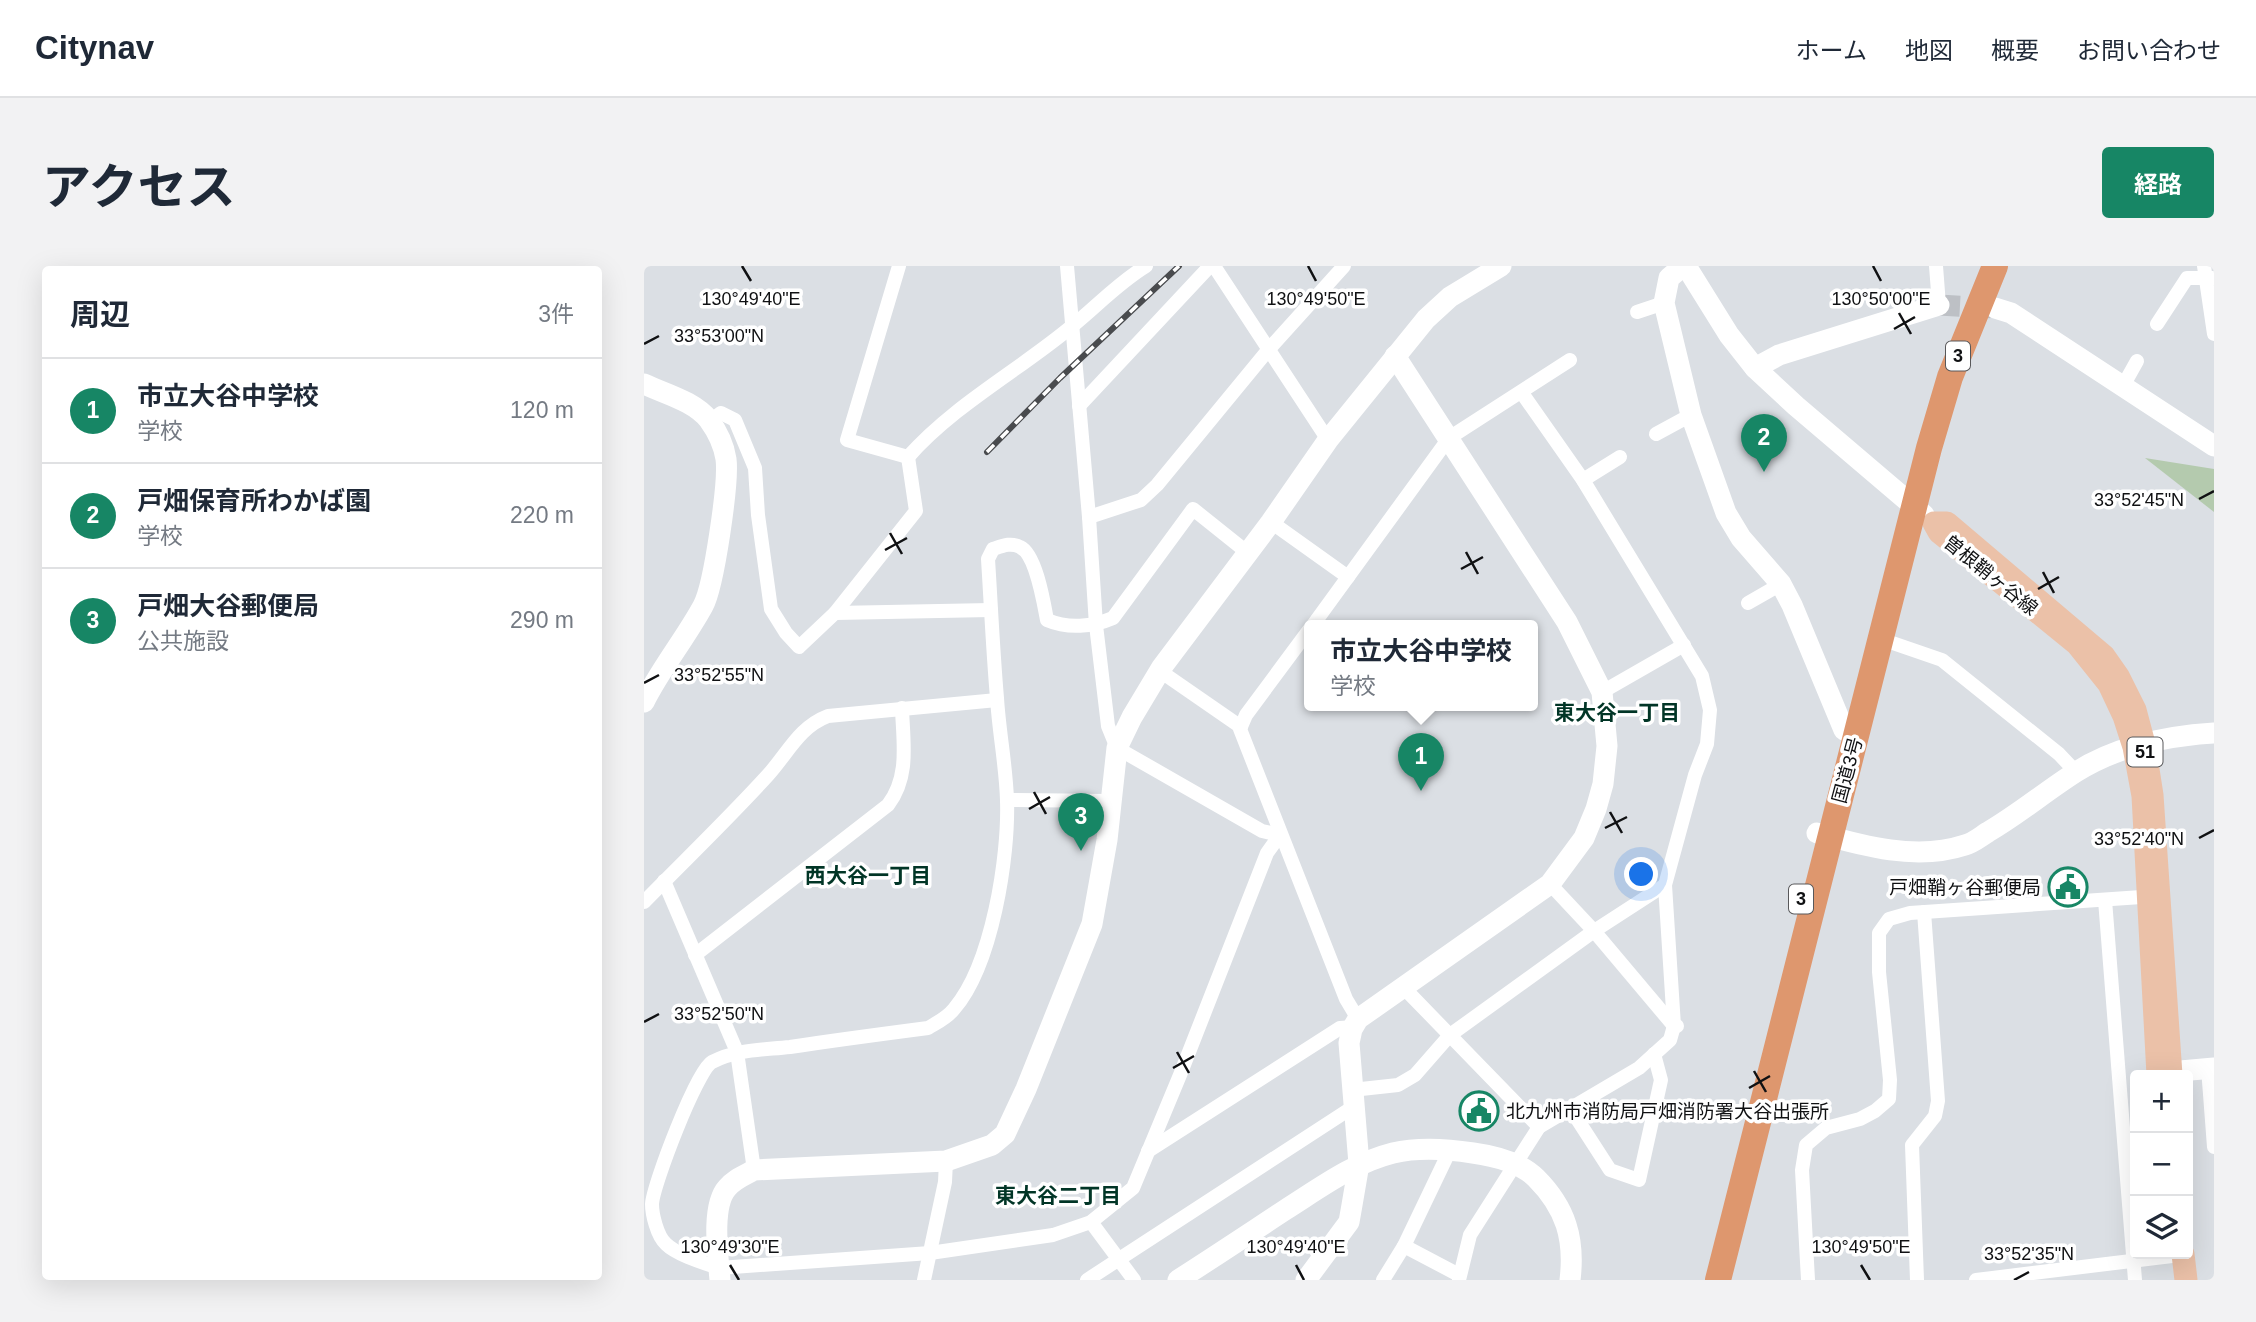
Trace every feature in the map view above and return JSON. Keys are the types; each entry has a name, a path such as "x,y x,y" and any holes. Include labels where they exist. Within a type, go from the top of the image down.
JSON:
{"highway":[{"name":"国道3号","path":"1718,1280 1824,835 1843,730 1903,525 1923,443 1982,266"},
{"name":"国道3号","path":"1923,443 1995,266"},
{"name":"国道3号","path":"1706,1280 1824,835 1881,639 1903,525"}],"main road":[{"name":"曽根鞘ヶ谷線","path":"1934,523 1939,532 2077,644 2109,684 2139,745 2154,896 2165,1070"},
{"path":"2174,1280 2175,1259"},
{"path":"2177,1259 2186,1280"}],"street":[{"path":"899,266 847,440 908,457"},
{"path":"1067,266 1096,625 1108,726 1117,748 1262,831 1280,835"},
{"path":"710,421 721,413 735,420 755,468 758,515 771,609 779,624 799,647 835,614 916,511 908,457 929,433 1072,331 1131,271 1146,266"},
{"path":"1079,406 1212,266 1328,440"},
{"path":"1089,517 1141,500 1157,485 1269,349 1344,266"},
{"path":"720,1274 718,1205 725,1189 754,1170 946,1161 992,1146 1005,1134 1092,924 1112,802 1117,748 1132,717 1160,671 1272,522 1328,440 1395,356 1426,319 1450,296 1501,266"},
{"path":"1843,730 1792,604 1781,584 1741,538 1726,513 1691,415 1664,303 1669,278 1684,266 1755,368 1934,523"},
{"path":"1755,368 1779,355 1939,305 1936,266"},
{"path":"2157,324 2187,278 2207,275 2214,334"},
{"path":"1637,312 1664,303"},
{"path":"1995,309 2011,313 2214,446"},
{"path":"1148,1151 1340,1028 1356,1023 1550,884 1584,838 1600,796 1606,746 1602,692 1566,622 1395,356"},
{"path":"1316,620 1449,438 1570,360"},
{"path":"2123,386 2137,361"},
{"path":"644,384 688,403 710,421 720,438 726,460 712,579 704,604 644,702"},
{"path":"1404,1246 1459,1278 1470,1235 1539,1127 1639,1068 1670,1040 1677,1026 1665,885 1695,775 1707,744 1710,710 1702,676 1583,480 1522,393"},
{"path":"1656,434 1691,415"},
{"path":"1583,480 1620,457"},
{"path":"1248,553 1193,509 1113,618 1096,625 1058,625 1047,620 1037,573 1026,551 1020,546 1009,544 993,549 988,559 997,700 1007,800 998,900 986,948 968,990 949,1014 928,1028 737,1052 708,1063 677,1126 652,1203 656,1225 665,1243 720,1274 930,1253 1053,1235 1091,1222 1133,1188 1267,853 1280,835"},
{"path":"1272,522 1348,578"},
{"path":"1748,603 1781,584"},
{"path":"835,614 991,610"},
{"path":"1304,636 1245,715 1241,727 1244,745 1356,1023 1349,1043 1359,1164 1349,1222 1306,1280"},
{"path":"1881,639 1942,660 2059,754 2076,772"},
{"path":"1602,692 1684,645"},
{"path":"1160,671 1241,727"},
{"path":"644,902 769,773 802,731 816,721 828,716 997,700"},
{"path":"695,955 888,805 895,795 905,768 902,708"},
{"path":"1824,835 1905,853 1938,851 1966,845 2009,820 2076,772 2115,751 2186,735 2214,733"},
{"path":"1007,800 1112,802"},
{"path":"664,881 737,1052 754,1170"},
{"path":"1550,884 1677,1026"},
{"path":"1087,1280 1353,1098 1415,1075 1450,1035 1594,931 1665,885"},
{"path":"1808,1280 1802,1170 1806,1145 1826,1128 1860,1119 1889,1099 1890,1080 1879,972 1879,933 1889,919 1924,912 2154,896"},
{"path":"2105,900 2135,1280"},
{"path":"1917,1280 1912,1145 1935,1116 1938,1101 1924,912"},
{"path":"1403,987 1539,1127"},
{"path":"1570,1108 1611,1170 1639,1180 1661,1080 1654,1054"},
{"path":"2193,1070 2211,1068 2214,1147"},
{"path":"1178,1280 1359,1164 1396,1153 1427,1149 1488,1155 1517,1165 1537,1179 1559,1207 1570,1234 1573,1256 1570,1280"},
{"path":"1382,1280 1404,1246 1450,1150"},
{"path":"924,1280 945,1182 946,1161"},
{"path":"1091,1222 1134,1280"},
{"path":"1976,1280 2151,1259"}],"green space":[{"path":"2145,458 2214,469 2214,512"}],"tunnel":[{"path":"1939,305 1993,308"}],"railway":[{"path":"987,452 1060,378 1179,266"}],"place":[{"name":"戸畑保育所わかば園","path":"1764,472"},
{"name":"市立大谷中学校","path":"1421,791"},
{"name":"戸畑大谷郵便局","path":"1081,851"},
{"name":"戸畑鞘ヶ谷郵便局","path":"2068,887"},
{"name":"北九州市消防局戸畑消防署大谷出張所","path":"1479,1111"}],"district":[{"name":"東大谷一丁目","path":"1617,713"},
{"name":"西大谷一丁目","path":"868,876"},
{"name":"東大谷二丁目","path":"1058,1196"}]}
